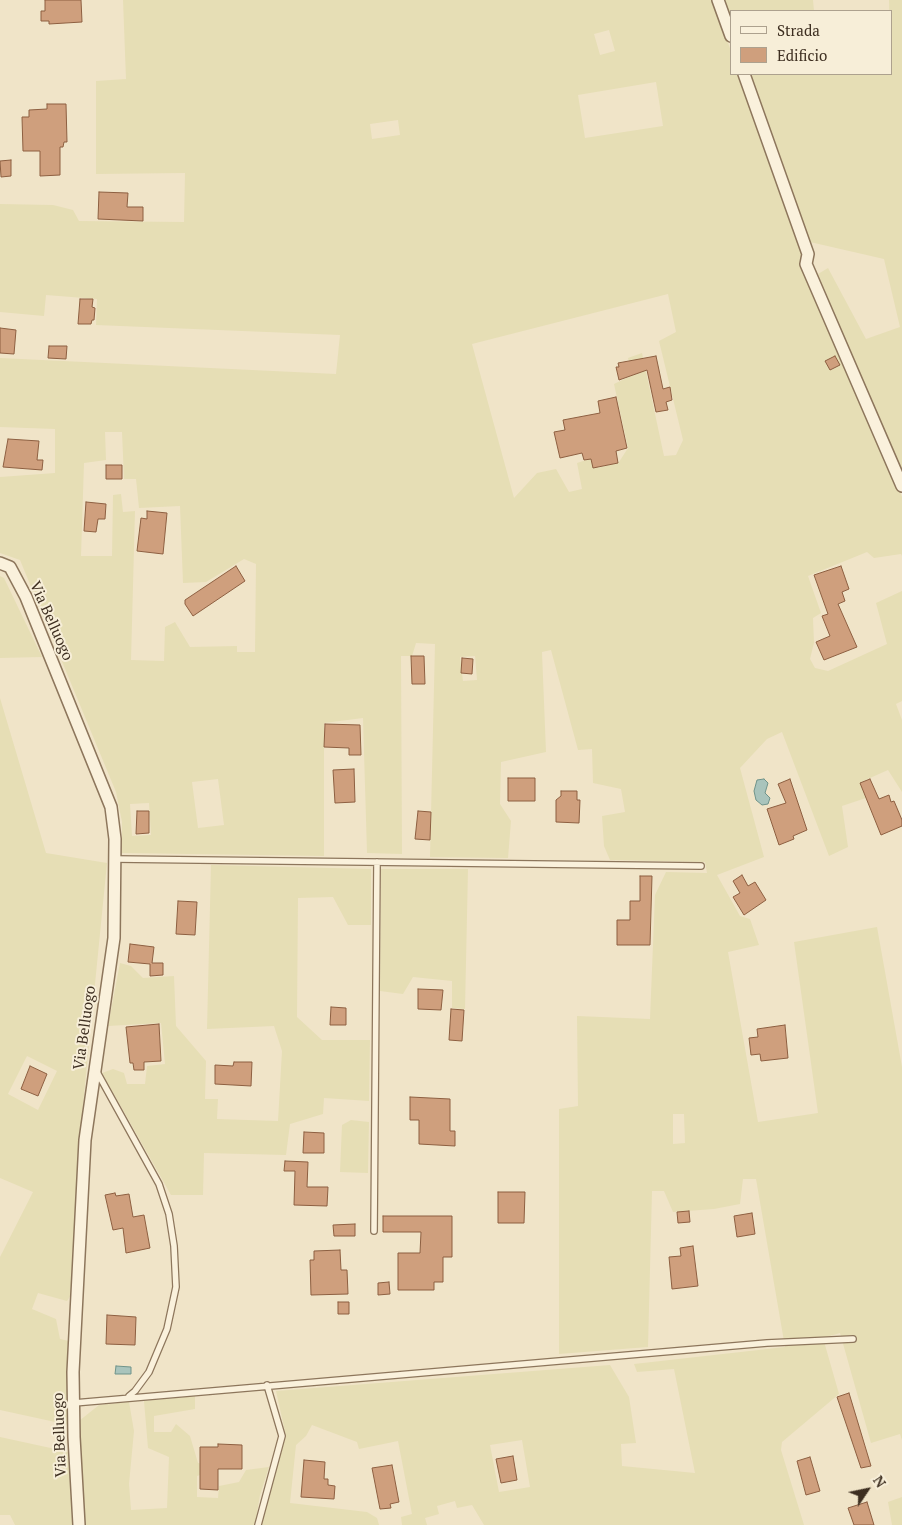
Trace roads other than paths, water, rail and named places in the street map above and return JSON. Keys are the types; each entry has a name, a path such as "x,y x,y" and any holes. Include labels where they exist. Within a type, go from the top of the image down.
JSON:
{"street":[{"path":"718,0 730,33"},
{"path":"744,75 808,254 806,264 902,486"},
{"name":"Via Belluogo","path":"0,563 10,568 26,597 112,807 115,859 114,938 85,1140 74,1403 79,1525"}],"lane":[{"path":"115,859 701,866"},
{"path":"374,1231 377,862"},
{"path":"95,1068 159,1184 168,1214 174,1246 176,1287 167,1329 149,1372 136,1391 128,1397"},
{"path":"74,1403 767,1343 853,1338"},
{"path":"258,1525 282,1436 267,1385"}],"water":[{"path":"764,779 768,783 765,793 770,798 768,804 762,805 756,800 754,791 757,780"},
{"path":"116,1366 131,1367 131,1374 115,1374"}]}
